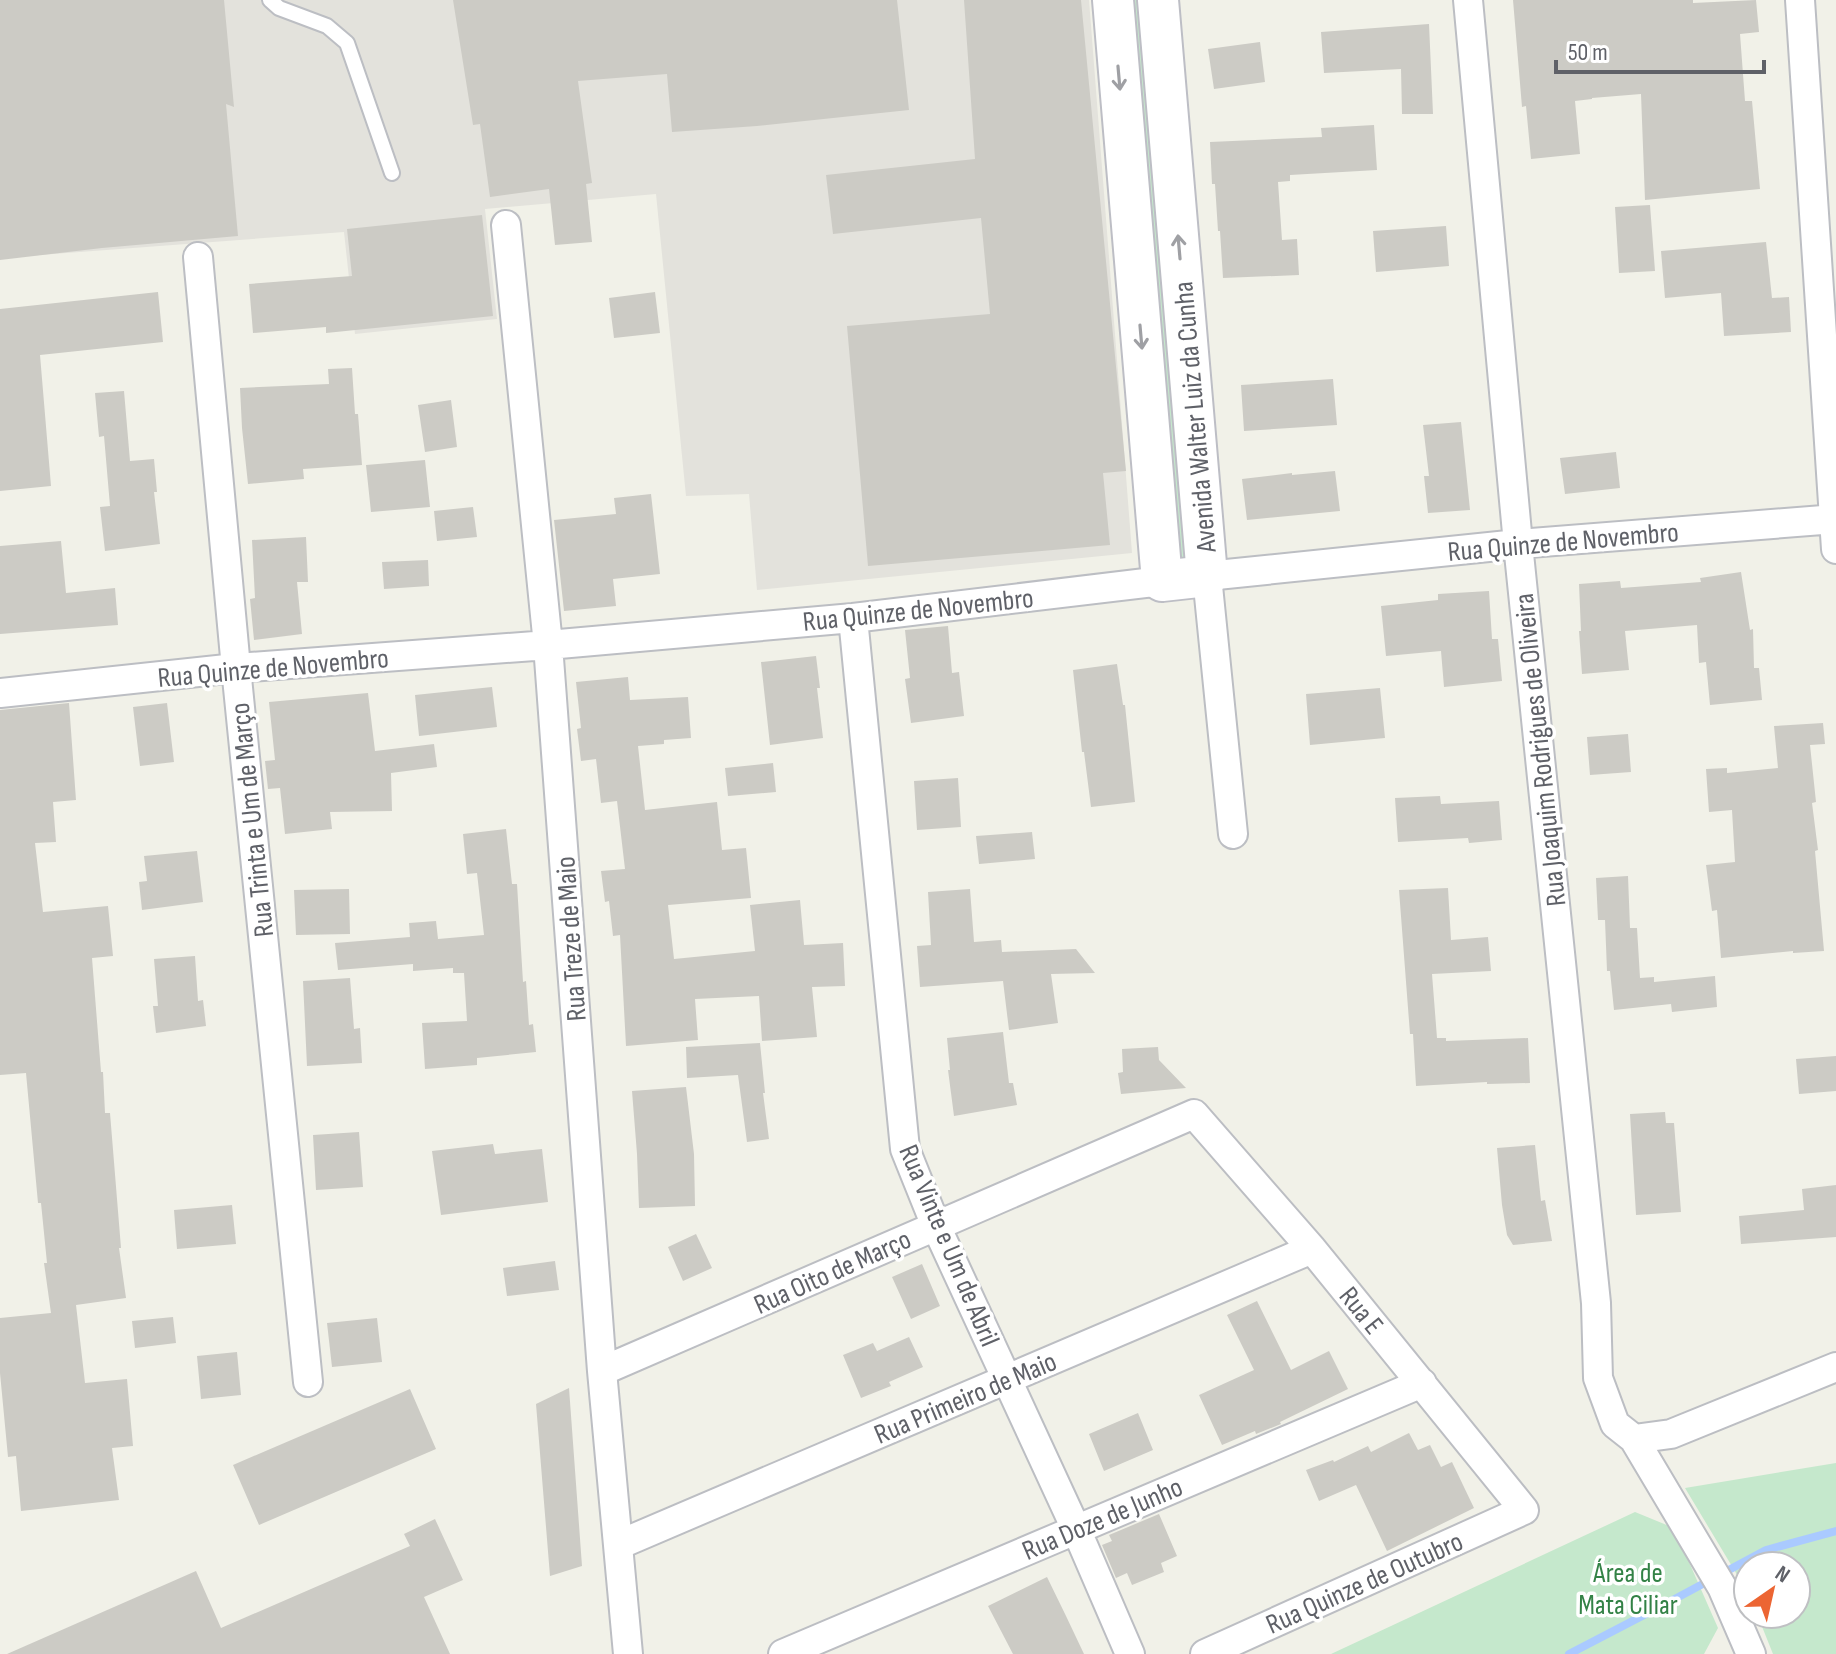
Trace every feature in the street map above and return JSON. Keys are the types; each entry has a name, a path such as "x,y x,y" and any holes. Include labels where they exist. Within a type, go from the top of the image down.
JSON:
{"street":[{"name":"Avenida Walter Luiz da Cunha","path":"1113,0 1162,581"},
{"name":"Avenida Walter Luiz da Cunha","path":"1158,0 1207,576 1233,834"},
{"name":"Rua Joaquim Rodrigues de Oliveira","path":"1468,0 1518,544 1596,1303 1598,1378 1615,1424 1634,1439 1704,1556 1722,1587 1751,1654"},
{"path":"1800,0 1836,549"},
{"name":"Rua Treze de Maio","path":"506,225 548,645 602,1371 628,1654"},
{"name":"Rua Trinta e Um de Março","path":"198,257 308,1382"},
{"name":"Rua Quinze de Novembro","path":"0,693 236,668 853,618 1162,581 1518,544 1834,519"},
{"name":"Rua Vinte e Um de Abril","path":"853,618 905,1149 936,1226 1076,1529 1130,1654"},
{"name":"Rua Oito de Março","path":"602,1371 1194,1114"},
{"name":"Rua E","path":"1194,1114 1312,1249 1524,1510"},
{"name":"Rua Primeiro de Maio","path":"618,1545 1312,1249"},
{"path":"1634,1439 1671,1434 1836,1367"},
{"name":"Rua Doze de Junho","path":"783,1654 1422,1383"},
{"name":"Rua Quinze de Outubro","path":"1205,1654 1524,1510"}],"lane":[{"path":"270,0 279,8 327,26 347,43 392,173"}],"shaded area":[{"path":"0,0 1089,0 1132,553 757,590 749,494 686,496 656,194 485,209 497,319 355,334 344,232 0,258"}],"green space":[{"path":"1127,0 1144,0 1191,558 1175,561"},
{"name":"Área de Mata Ciliar","path":"1836,1463 1836,1654 1773,1654 1763,1630 1812,1630 1812,1550 1732,1550 1732,1566 1685,1488"},
{"name":"Área de Mata Ciliar","path":"1635,1512 1674,1528 1718,1628 1704,1654 1331,1654"}],"building":[{"path":"0,0 224,0 234,107 226,104 238,236 0,260"},
{"path":"453,0 897,0 909,110 672,132 667,74 578,81 592,183 586,184 592,242 555,245 549,189 490,197 480,124 473,125"},
{"path":"964,0 1081,0 1126,471 1103,473 1110,545 868,566 847,326 990,314 981,218 833,234 826,175 975,159"},
{"path":"1513,0 1693,0 1693,3 1756,0 1759,32 1740,34 1745,101 1752,101 1760,189 1645,200 1641,94 1575,101 1580,154 1531,159 1526,106 1522,107"},
{"path":"1429,24 1433,114 1402,114 1401,69 1324,73 1321,32"},
{"path":"1260,42 1265,82 1214,89 1208,49"},
{"path":"1374,125 1377,170 1290,175 1290,181 1278,182 1282,240 1297,239 1299,275 1223,278 1210,142 1322,137 1321,128"},
{"path":"1650,205 1655,271 1619,273 1615,207"},
{"path":"482,215 493,316 326,333 326,327 253,333 249,284 352,276 347,229"},
{"path":"1446,226 1449,266 1376,272 1373,231"},
{"path":"1766,242 1772,298 1789,297 1791,332 1724,336 1721,293 1665,298 1661,251"},
{"path":"158,292 163,342 40,355 51,486 0,491 0,309"},
{"path":"655,292 660,333 614,338 609,298"},
{"path":"352,368 362,465 303,469 304,479 248,484 240,388 329,384 328,369"},
{"path":"1333,379 1337,425 1244,431 1241,385"},
{"path":"124,391 130,461 154,459 160,544 105,551 100,507 110,506 104,436 99,437 95,393"},
{"path":"451,400 457,447 425,452 418,405"},
{"path":"1461,422 1470,510 1428,513 1424,476 1429,476 1423,425"},
{"path":"1616,452 1620,488 1565,494 1560,458"},
{"path":"425,460 430,507 371,512 366,465"},
{"path":"1335,471 1340,511 1247,520 1242,479"},
{"path":"651,494 660,574 613,579 616,606 564,611 554,520 616,514 614,498"},
{"path":"473,507 477,537 437,541 434,511"},
{"path":"306,537 308,582 297,582 302,634 254,640 250,599 255,598 252,540"},
{"path":"61,541 66,593 115,588 118,625 0,634 0,546"},
{"path":"428,560 429,586 384,589 382,562"},
{"path":"1741,572 1750,630 1753,629 1754,668 1759,668 1762,700 1710,705 1706,662 1699,663 1697,625 1625,631 1629,670 1582,674 1579,584 1620,581 1621,588 1701,582 1700,578"},
{"path":"1489,591 1492,639 1498,639 1502,681 1444,687 1441,651 1386,656 1381,606 1438,600 1438,594"},
{"path":"948,626 952,673 959,672 964,716 911,723 905,679 910,678 905,630"},
{"path":"816,656 823,738 770,745 761,662"},
{"path":"1117,664 1125,705 1135,802 1091,807 1073,670"},
{"path":"628,677 630,700 688,697 691,738 638,746 645,810 717,802 722,850 746,848 751,898 668,905 674,959 755,951 750,905 800,900 804,945 843,943 845,986 812,987 817,1037 762,1041 759,996 695,999 698,1040 626,1046 620,935 613,936 609,901 605,902 601,871 625,869 617,801 601,803 596,759 581,761 576,682"},
{"path":"492,687 497,727 419,736 415,695"},
{"path":"1380,688 1385,738 1310,745 1306,694"},
{"path":"368,693 375,751 434,744 437,767 391,773 392,811 330,812 332,829 285,834 280,788 268,789 265,761 275,760 269,702"},
{"path":"69,703 76,800 53,802 56,842 35,843 43,912 108,906 113,956 92,958 105,1113 110,1113 119,1248 126,1298 76,1305 85,1383 127,1379 133,1446 112,1448 119,1500 21,1511 16,1456 8,1457 0,1373 0,1318 51,1313 26,1073 0,1075 0,710"},
{"path":"167,703 174,762 140,766 133,707"},
{"path":"1823,723 1825,744 1810,745 1824,951 1721,958 1717,910 1712,911 1706,865 1735,862 1732,810 1709,812 1706,769 1727,768 1727,773 1778,768 1774,726"},
{"path":"1628,734 1631,772 1590,775 1587,737"},
{"path":"773,763 776,792 728,796 725,768"},
{"path":"958,778 961,827 917,830 914,781"},
{"path":"1440,796 1441,804 1499,801 1502,840 1469,843 1468,838 1398,842 1395,798"},
{"path":"506,829 512,884 517,884 523,982 526,981 529,1025 533,1024 536,1052 477,1058 477,1065 425,1069 422,1023 467,1021 464,973 453,973 453,968 413,971 413,964 338,970 335,943 410,937 409,923 436,921 438,939 484,935 477,873 467,874 463,834"},
{"path":"1032,832 1035,859 979,864 976,836"},
{"path":"197,851 203,902 142,910 139,882 147,881 144,856"},
{"path":"1628,876 1630,928 1637,928 1640,978 1654,977 1654,982 1715,976 1717,1007 1672,1012 1671,1004 1614,1010 1610,971 1607,971 1605,920 1598,920 1596,878"},
{"path":"1448,888 1451,940 1488,937 1491,971 1432,974 1437,1038 1446,1038 1446,1041 1528,1038 1530,1083 1416,1086 1399,890"},
{"path":"349,889 350,934 296,935 294,890"},
{"path":"970,889 974,942 1001,940 1002,952 1076,949 1095,973 1051,974 1058,1023 1009,1030 1003,981 920,987 917,946 931,945 928,892"},
{"path":"195,956 198,1001 203,1000 206,1026 156,1033 153,1006 158,1006 154,959"},
{"path":"350,978 354,1029 360,1028 362,1063 307,1066 303,981"},
{"path":"1003,1032 1009,1083 1013,1083 1017,1105 954,1116 947,1038"},
{"path":"760,1043 769,1139 747,1142 738,1075 687,1078 686,1047"},
{"path":"1158,1047 1159,1060 1186,1088 1121,1094 1118,1073 1123,1072 1122,1049"},
{"path":"1836,1056 1836,1091 1799,1094 1796,1059"},
{"path":"686,1087 694,1154 695,1206 639,1208 632,1091"},
{"path":"1665,1112 1666,1123 1674,1123 1681,1212 1636,1215 1630,1114"},
{"path":"359,1132 363,1187 316,1190 313,1135"},
{"path":"493,1144 495,1154 542,1149 548,1202 441,1215 432,1151"},
{"path":"1535,1145 1541,1201 1545,1200 1552,1241 1513,1245 1507,1235 1502,1205 1497,1148"},
{"path":"1836,1185 1836,1237 1741,1244 1739,1216 1804,1210 1802,1189"},
{"path":"232,1205 236,1244 177,1249 174,1210"},
{"path":"696,1234 712,1268 683,1281 668,1247"},
{"path":"555,1261 559,1290 507,1296 503,1268"},
{"path":"922,1264 940,1306 911,1319 892,1277"},
{"path":"1257,1301 1291,1370 1329,1351 1348,1389 1281,1424 1222,1445 1199,1395 1254,1370 1227,1315"},
{"path":"173,1317 176,1343 135,1348 132,1321"},
{"path":"377,1318 382,1362 332,1367 327,1323"},
{"path":"909,1337 923,1367 889,1382 891,1386 861,1398 843,1355 873,1343 877,1351"},
{"path":"237,1352 241,1395 201,1399 197,1356"},
{"path":"569,1388 582,1566 550,1576 536,1404"},
{"path":"410,1389 436,1449 259,1525 233,1465"},
{"path":"1138,1413 1153,1450 1104,1471 1089,1434"},
{"path":"1409,1433 1418,1450 1430,1445 1441,1467 1452,1462 1474,1508 1387,1551 1356,1485 1319,1501 1306,1470 1334,1462 1368,1446 1371,1452"},
{"path":"1159,1514 1177,1556 1161,1563 1164,1572 1132,1585 1127,1573 1116,1578 1102,1545 1112,1541 1109,1535"},
{"path":"435,1519 463,1580 424,1597 450,1654 7,1654 196,1571 221,1628 410,1546 404,1534"},
{"path":"1047,1577 1084,1654 1013,1654 988,1606"}],"waterway":[{"path":"1569,1654 1766,1550 1836,1531"}]}
